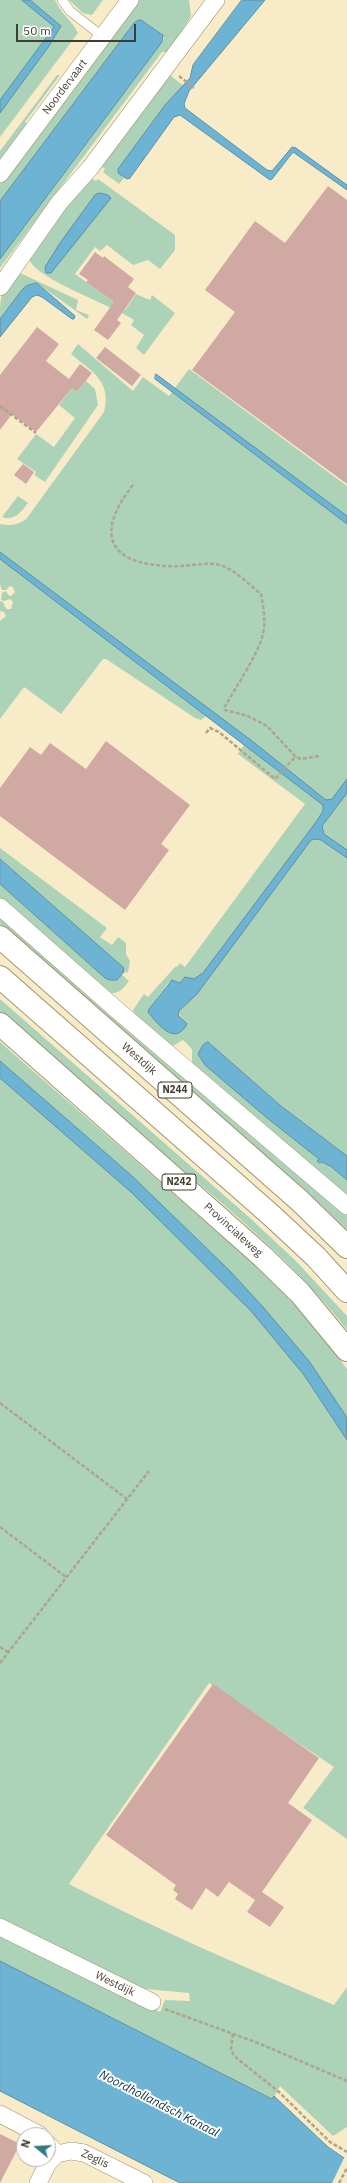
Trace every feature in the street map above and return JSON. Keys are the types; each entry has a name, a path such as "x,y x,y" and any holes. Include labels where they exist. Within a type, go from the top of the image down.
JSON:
{"main road":[{"name":"Westdijk","path":"0,937 300,1201 347,1247"},
{"path":"0,977 272,1216 316,1257 347,1291"},
{"name":"Provincialeweg","path":"0,1024 263,1257 300,1293 347,1350"}],"street":[{"name":"Noordervaart","path":"0,174 130,0"},
{"path":"0,287 59,203 90,168 216,0"},
{"name":"Westdijk","path":"0,907 123,1015 347,1206"},
{"name":"Westdijk","path":"0,1927 152,2002"},
{"path":"0,2114 25,2127"},
{"name":"Zeglis","path":"56,2149 84,2153 144,2183"},
{"path":"38,2183 46,2167"}],"lane":[{"path":"62,0 70,11 103,37"}],"path":[{"path":"184,79 194,88"},
{"path":"0,406 36,433"},
{"path":"133,485 122,499 112,518 112,539 117,548 127,558 145,564 170,566 216,564 232,570 261,594 264,618 263,634 256,650 224,708 225,710 248,716 267,726 296,756 301,759 319,756"},
{"path":"206,733 210,728 218,732 275,779 296,756"},
{"path":"0,1403 127,1499"},
{"path":"0,1663 149,1471"},
{"path":"0,1527 66,1577"},
{"path":"0,1647 8,1652"},
{"path":"152,2002 347,2081"},
{"path":"233,2034 231,2049 234,2056 279,2092 324,2136 347,2152"},
{"path":"339,2183 347,2168"}],"green space":[{"path":"0,0 22,0 60,31 30,0 55,0 57,5 73,24 78,33 0,137"},
{"path":"69,0 103,0 92,15 83,13"},
{"path":"138,0 189,0 191,16 170,52 162,52 0,268 0,259 162,42 164,38 161,33 141,20 134,23 0,201 0,182"},
{"path":"167,73 184,86 165,105 118,169 117,171 124,178 119,184 103,172 105,169 98,164"},
{"path":"57,75 60,75 25,122 29,125 0,164 0,151"},
{"path":"89,177 96,181 98,179 175,235 175,250 160,269 148,260 133,265 107,245 100,251 95,247 75,274 125,310 136,294 150,300 152,295 175,313 144,355 136,348 144,335 131,325 134,320 45,275 34,267 29,259"},
{"path":"20,273 78,300 76,310 89,315 87,319 37,283 21,291 0,319 2,293 8,283"},
{"path":"78,344 133,391 143,377 169,396 189,369 347,486 347,1156 281,1106 208,1042 200,1049 267,1118 347,1180 347,1198 194,1071 192,1049 183,1040 171,1047 135,1015 133,1010 144,994 148,997 176,966 177,967 180,963 185,967 305,804 238,754 244,745 206,716 201,720 195,718 106,659 103,659 61,714 24,687 0,719 0,621 6,616 4,612 0,611 0,601 3,602 6,609 11,609 13,602 10,599 4,601 1,600 2,593 6,591 8,595 11,596 15,592 12,586 8,587 7,590 2,590 0,584 0,524 15,524 27,518 104,412 106,401 103,385 93,372 71,354","holes":["184,979 185,1005 178,1013 187,1024 180,1033 149,1009 168,983 174,980 180,983"]},
{"path":"86,381 95,389 98,405 45,482 34,475 36,472 17,459 36,434 54,447 75,418 59,405 72,388 77,392"},
{"path":"18,496 28,503 26,506 14,517 2,517"},
{"path":"0,848 107,928 100,937 112,945 118,937 126,943 126,954 130,961 128,972 123,973 123,968 0,859"},
{"path":"0,884 105,978 117,980 121,974 129,981 119,992 113,993 104,991 0,900"},
{"path":"0,914 253,1137 302,1174 347,1214 347,1233 0,924"},
{"path":"0,999 250,1218 295,1260 347,1316 347,1330 302,1278 252,1230 0,1012"},
{"path":"0,1042 266,1275 310,1321 347,1369 347,1839 303,1808 334,1767 209,1683 69,1884 167,1932 334,2005 347,1987 347,2127 333,2136 280,2086 273,2099 0,1961 0,1933 160,2012 165,2000 190,2001 189,1993 136,1988 0,1921"}],"water":[{"path":"22,0 30,0 61,26 49,46 0,113 0,100 54,27"},
{"path":"242,0 265,0 189,91 184,104 185,108 267,170 272,171 292,147 296,148 347,185 347,190 293,152 270,180 180,115 174,117 130,178 127,179 118,173 118,169 165,105 190,78 193,65"},
{"path":"139,20 163,35 162,42 0,259 0,201 134,23"},
{"path":"100,193 108,195 111,198 51,273 46,273 45,267 60,243 95,195"},
{"path":"37,283 75,316 74,319 37,295 32,297 0,337 0,319 26,286"},
{"path":"156,374 347,516 347,524 155,379"},
{"path":"0,552 252,741 326,800 332,799 347,779 347,793 322,826 324,834 347,850 347,858 321,840 311,840 197,994 179,1011 178,1015 187,1024 182,1031 177,1034 167,1031 162,1027 148,1012 149,1009 172,980 180,983 185,977 194,979 203,973 316,822 323,811 323,805 0,559"},
{"path":"0,859 124,968 123,973 117,980 105,978 0,884"},
{"path":"208,1042 281,1106 347,1156 347,1180 330,1166 317,1161 319,1159 267,1118 205,1065 198,1054 203,1045"},
{"path":"0,1061 132,1176 230,1271 263,1307 309,1361 346,1416 347,1440 304,1375 251,1311 132,1193 0,1078"},
{"name":"Noordhollandsch Kanaal","path":"0,1961 272,2099 274,2096 328,2147 347,2160 347,2183 180,2183 0,2091"}],"pier":[{"path":"345,2156 347,2157 347,2183 332,2183"}],"building":[{"path":"328,186 347,200 347,484 192,370 235,312 205,290 255,221 285,243"},
{"path":"95,252 103,258 104,256 134,279 128,287 136,293 117,320 121,323 108,340 94,330 114,302 86,282 88,280 79,274"},
{"path":"37,327 59,344 46,361 69,379 80,364 92,373 77,392 72,388 36,432 12,414 0,430 0,375"},
{"path":"105,347 141,375 132,386 96,358"},
{"path":"23,464 34,472 26,484 14,475"},
{"path":"106,741 190,805 161,844 169,850 125,910 0,816 0,788 30,747 41,755 50,743 86,769"},
{"path":"213,1684 319,1758 288,1803 312,1820 262,1892 284,1907 270,1927 247,1912 255,1900 229,1882 218,1897 206,1888 192,1910 175,1899 178,1894 173,1890 176,1885 106,1835"},
{"path":"0,2134 16,2142 16,2152 0,2183"}]}
